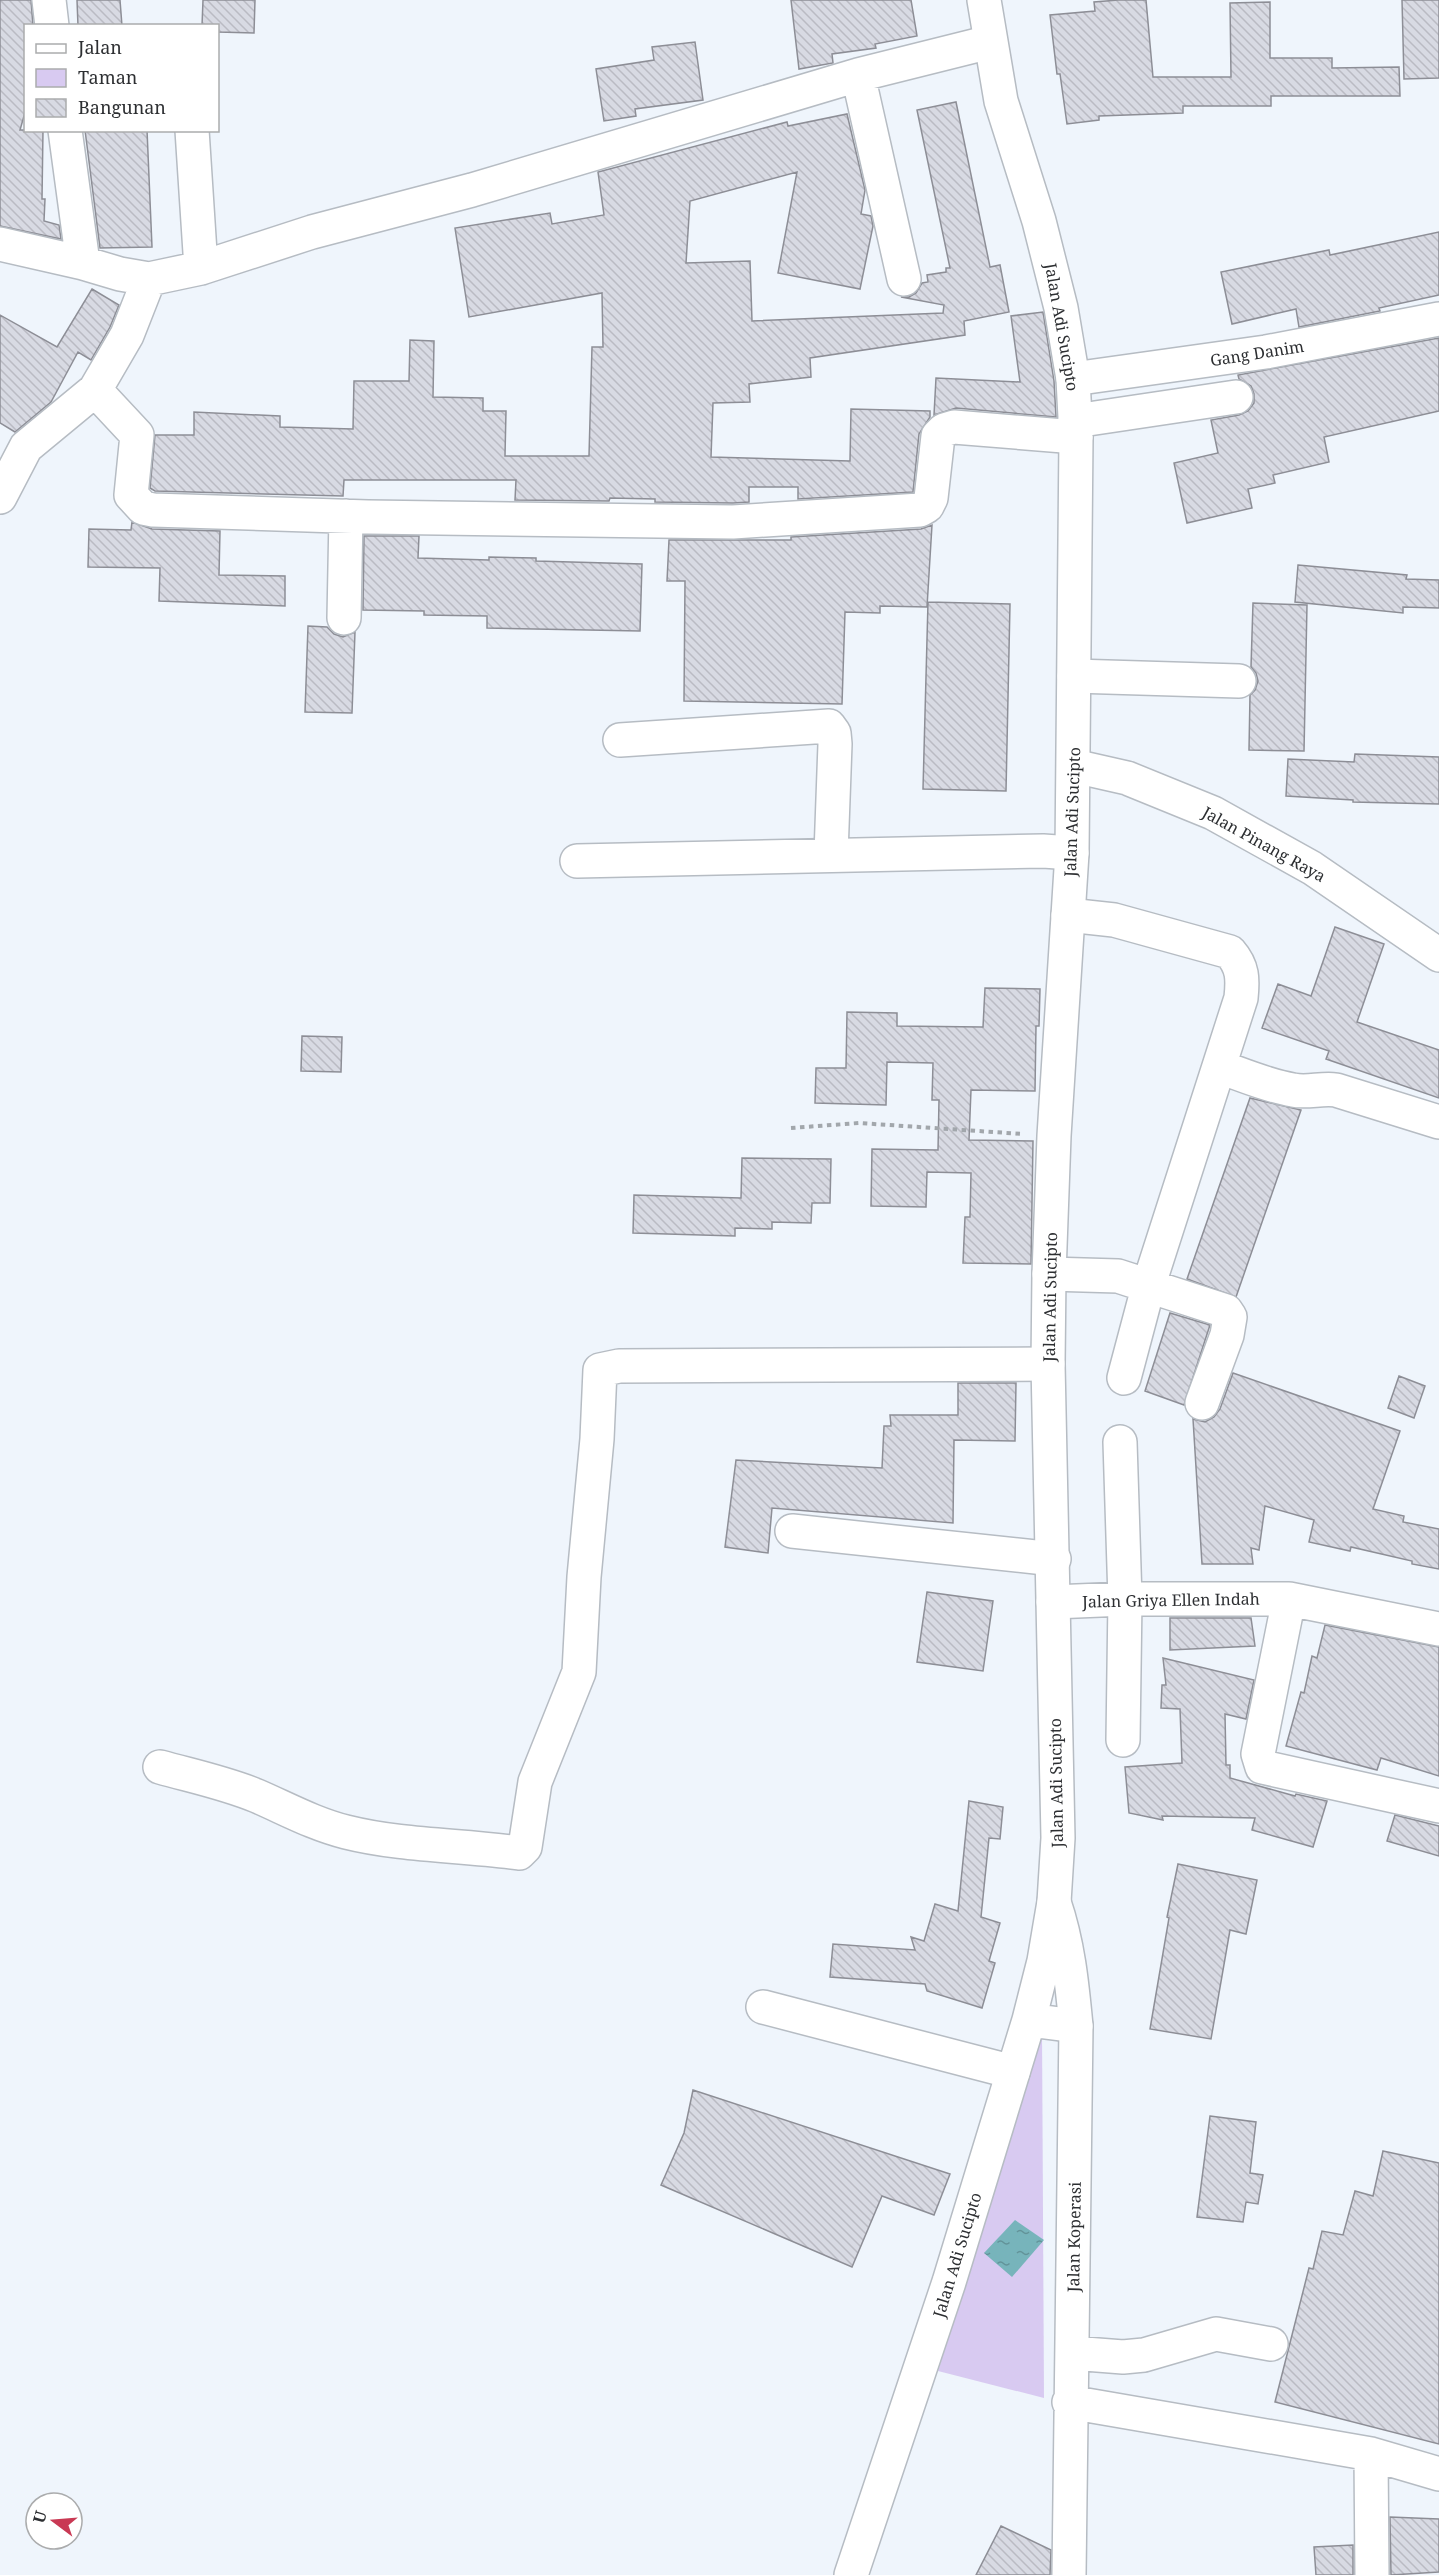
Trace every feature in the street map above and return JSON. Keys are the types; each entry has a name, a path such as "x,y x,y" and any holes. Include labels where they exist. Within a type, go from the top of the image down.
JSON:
{"main road":[{"path":"49,0 52,24"},
{"name":"Jalan Adi Sucipto","path":"851,2575 949,2282 1029,2020 1044,1961 1054,1902 1058,1838 1092,1601 1054,1559 1048,1364 1054,1136 1091,917 1072,852 1076,429 1095,376 1052,265 1001,101 984,0"},
{"path":"0,244 149,279 201,268 312,232 472,189 858,75 990,42"},
{"path":"858,75 904,279"},
{"path":"65,132 83,263"},
{"path":"192,132 201,268"},
{"path":"0,497 27,447 95,390 127,335 149,279"},
{"name":"Gang Danim","path":"1095,376 1266,352 1439,319"},
{"path":"95,390 137,435 131,495 143,507 346,516 733,522 920,510 927,506 931,498 938,436 944,430 954,427 1076,429 1236,397"},
{"path":"344,618 346,516"},
{"path":"1074,676 1239,681"},
{"path":"620,740 830,726 834,733 835,744 831,854"},
{"name":"Jalan Pinang Raya","path":"1074,766 1116,776 1213,813 1312,868 1439,955"},
{"path":"577,861 1043,850 1072,852"},
{"path":"1091,917 1230,952 1237,960 1243,980 1220,1067 1149,1284 1124,1378"},
{"path":"1220,1067 1291,1090 1336,1090 1439,1122"},
{"path":"1049,1274 1092,1274 1149,1284 1226,1311 1230,1317 1227,1335 1202,1402"},
{"path":"160,1767 250,1794 315,1822 348,1832 388,1840 519,1853 525,1847 535,1782 579,1672 600,1370 620,1366 1048,1364"},
{"path":"1120,1442 1092,1601 1123,1740"},
{"path":"792,1531 1054,1559"},
{"path":"1289,1599 1258,1754 1262,1767 1275,1772 1439,1806"},
{"name":"Jalan Griya Ellen Indah","path":"1092,1601 1289,1599 1439,1629"},
{"name":"Jalan Koperasi","path":"1054,1902 1070,1960 1076,2026 1069,2575"},
{"path":"763,2007 1013,2072"},
{"path":"1029,2020 1076,2026"},
{"path":"1072,2353 1144,2355 1216,2334 1271,2344"},
{"path":"1070,2402 1371,2454 1439,2474"},
{"path":"1371,2454 1372,2575"}],"path":[{"path":"791,1128 859,1124 1054,1136"}],"green space":[{"path":"1042,2027 1044,2398 938,2371"}],"water":[{"path":"1015,2220 1044,2240 1012,2277 984,2253"}],"building":[{"path":"0,0 31,0 33,24 24,24 24,116 20,130 43,132 44,221 59,225 61,239 0,226"},
{"path":"77,0 120,0 122,24 78,24"},
{"path":"203,0 255,0 254,33 219,32 219,24 202,24"},
{"path":"791,0 911,0 917,36 875,44 876,48 832,54 833,63 799,69"},
{"path":"1146,0 1153,77 1231,77 1230,3 1270,2 1270,58 1332,58 1332,68 1399,67 1400,96 1271,96 1271,106 1183,106 1183,113 1099,116 1099,120 1067,124 1060,74 1057,74 1050,15 1095,11 1094,2"},
{"path":"1402,0 1439,0 1439,78 1404,79"},
{"path":"695,42 703,100 635,109 636,116 604,121 596,69 654,60 652,47"},
{"path":"956,102 990,267 1000,265 1009,312 964,321 965,335 810,358 811,377 749,384 750,402 713,403 711,457 850,461 851,409 930,411 930,417 919,434 913,492 798,499 798,487 749,487 749,502 733,503 655,502 655,499 610,498 609,501 515,500 516,480 344,480 343,496 155,491 150,488 155,435 194,435 194,412 280,416 280,427 353,429 354,381 409,381 410,340 434,341 433,397 483,398 483,411 506,411 505,456 589,456 592,347 603,347 602,293 469,317 455,228 550,213 552,224 604,215 598,172 787,122 788,126 847,114 865,190 861,214 871,216 873,226 860,289 778,273 797,172 690,201 686,263 750,261 752,321 943,313 944,305 901,297 909,297 916,293 922,283 928,282 927,275 946,272 946,268 950,268 917,110"},
{"path":"85,132 147,132 152,247 100,248"},
{"path":"1439,232 1439,295 1379,308 1380,311 1299,327 1296,309 1232,324 1221,272 1329,250 1330,255"},
{"path":"92,289 119,305 110,327 91,360 78,352 51,402 15,432 0,423 0,315 57,347"},
{"path":"1043,312 1054,381 1056,417 956,408 934,415 936,378 1020,382 1011,316"},
{"path":"1439,338 1439,411 1324,437 1329,462 1273,475 1275,483 1248,489 1252,508 1187,523 1174,463 1218,453 1211,420 1239,415 1248,411 1254,403 1251,386 1239,379 1238,375"},
{"path":"132,522 152,529 220,531 219,575 285,576 285,606 159,601 160,568 88,567 89,529 131,530"},
{"path":"932,525 927,607 880,606 880,613 845,612 842,704 684,701 685,581 667,581 669,540 791,540 791,537 921,529"},
{"path":"364,536 419,536 418,558 489,560 489,557 536,558 536,561 642,564 640,631 487,628 487,616 424,615 424,611 363,610"},
{"path":"1298,565 1407,575 1406,579 1439,580 1439,608 1403,607 1403,613 1295,602"},
{"path":"928,602 1010,604 1006,791 923,789"},
{"path":"1253,603 1307,605 1304,751 1249,750 1250,695 1255,690 1258,681 1251,667"},
{"path":"308,626 327,627 334,634 343,637 355,632 352,713 305,712"},
{"path":"1355,754 1439,757 1439,804 1353,802 1353,800 1286,796 1288,759 1354,762"},
{"path":"1335,927 1384,944 1357,1022 1439,1050 1439,1098 1326,1059 1329,1051 1262,1028 1278,984 1311,996"},
{"path":"985,988 1040,989 1039,1026 1036,1026 1035,1091 971,1090 969,1140 1033,1141 1031,1264 963,1263 965,1217 970,1217 971,1173 927,1172 926,1207 871,1206 872,1149 938,1150 939,1100 932,1100 933,1063 887,1062 886,1105 815,1103 816,1068 846,1068 847,1012 897,1013 897,1026 983,1027"},
{"path":"302,1036 342,1037 341,1072 301,1071"},
{"path":"1250,1098 1301,1110 1236,1297 1187,1279"},
{"path":"742,1158 831,1159 830,1203 812,1203 811,1223 772,1222 772,1229 735,1228 735,1236 633,1233 634,1195 741,1198"},
{"path":"1170,1313 1210,1325 1184,1405 1145,1391"},
{"path":"1233,1373 1400,1431 1373,1509 1404,1516 1403,1522 1439,1529 1439,1569 1351,1547 1350,1551 1309,1542 1314,1520 1265,1506 1259,1550 1251,1548 1253,1564 1202,1564 1193,1419 1205,1422 1214,1417 1220,1409"},
{"path":"1399,1376 1425,1386 1414,1418 1388,1408"},
{"path":"958,1383 1016,1383 1015,1441 954,1440 953,1523 772,1508 768,1553 725,1547 736,1460 882,1468 884,1426 891,1426 890,1415 958,1415"},
{"path":"927,1592 993,1601 983,1671 917,1662"},
{"path":"1170,1618 1251,1618 1255,1646 1170,1650"},
{"path":"1325,1625 1439,1647 1439,1776 1381,1758 1377,1770 1286,1746 1301,1692 1304,1693 1312,1656 1317,1658"},
{"path":"1163,1658 1254,1680 1246,1719 1225,1714 1226,1765 1230,1765 1230,1778 1295,1796 1296,1794 1327,1801 1313,1847 1252,1830 1255,1818 1162,1816 1163,1820 1129,1813 1125,1767 1182,1763 1180,1709 1161,1708 1162,1685 1166,1685"},
{"path":"969,1801 1003,1807 1000,1839 989,1838 981,1917 1000,1923 989,1961 995,1963 982,2008 927,1991 925,1984 830,1977 833,1944 915,1950 911,1937 924,1941 935,1904 958,1911"},
{"path":"1395,1815 1439,1826 1439,1856 1387,1841"},
{"path":"1178,1864 1257,1880 1246,1934 1230,1930 1211,2039 1150,2029 1169,1918 1167,1917"},
{"path":"693,2090 950,2174 934,2215 882,2196 852,2267 661,2185 684,2133"},
{"path":"1210,2116 1256,2122 1250,2173 1263,2175 1258,2204 1246,2202 1243,2222 1197,2217"},
{"path":"1383,2151 1439,2163 1439,2444 1275,2402 1309,2268 1313,2269 1322,2231 1343,2235 1355,2191 1373,2196"},
{"path":"1390,2517 1439,2519 1439,2572 1391,2575"},
{"path":"1001,2526 1051,2550 1050,2575 976,2575"},
{"path":"1353,2545 1353,2575 1316,2575 1314,2547"}]}
